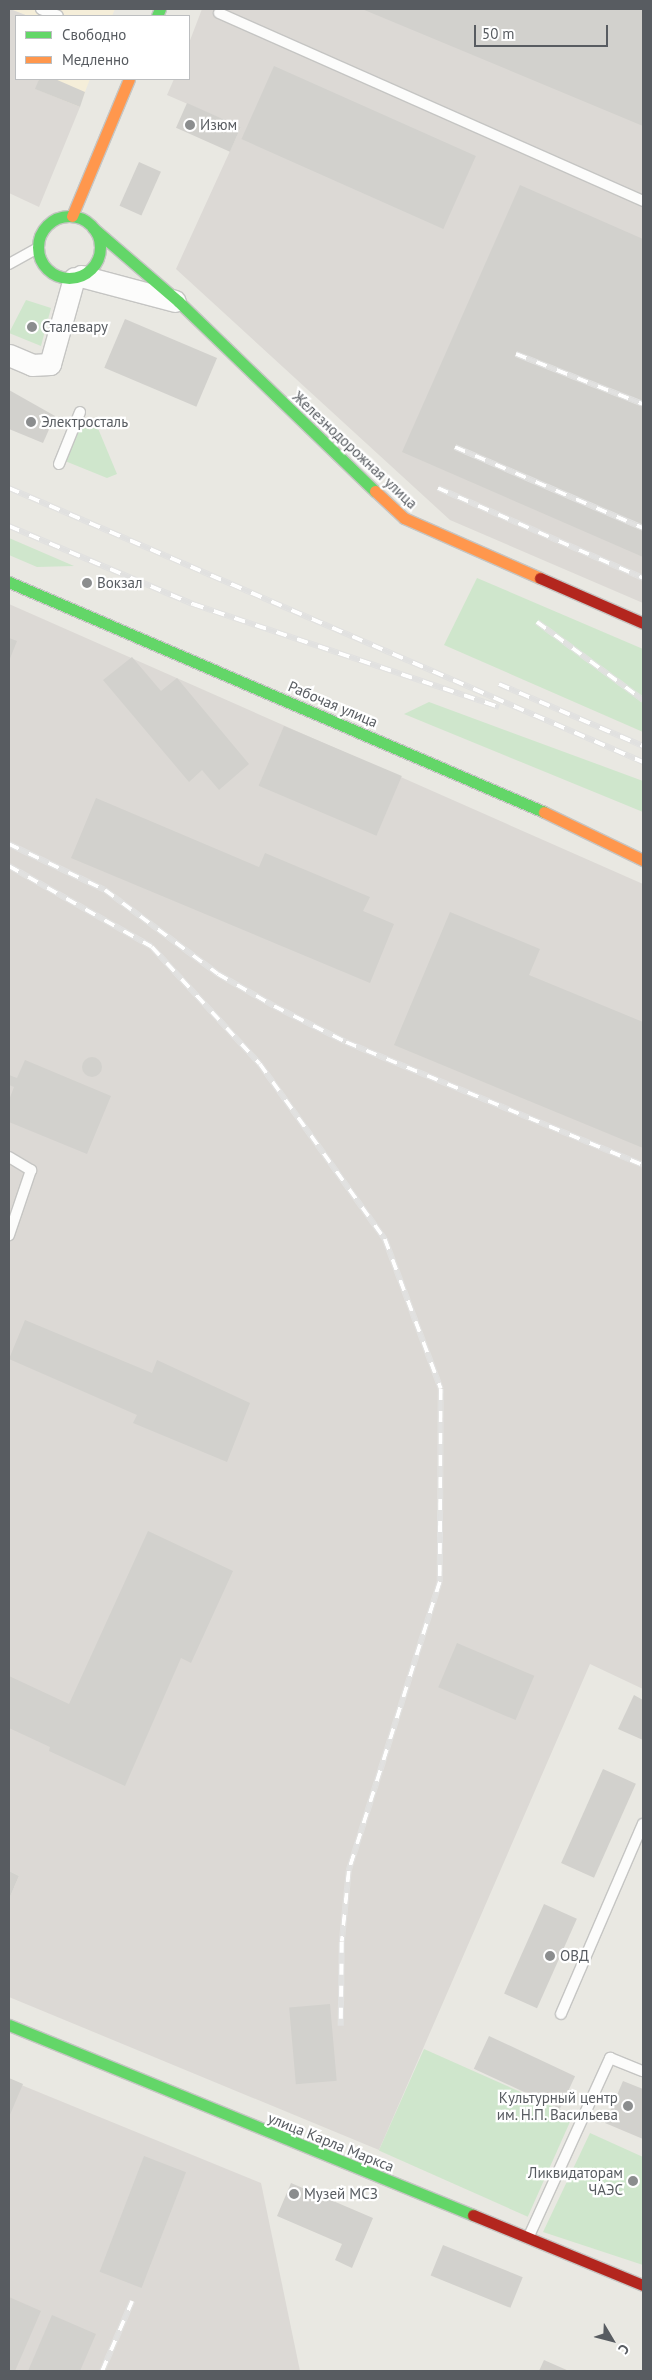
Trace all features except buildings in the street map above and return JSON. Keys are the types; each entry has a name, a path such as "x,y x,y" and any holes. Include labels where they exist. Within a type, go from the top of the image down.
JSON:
{"street":[{"path":"128,80 72,216 48,225 38,248 49,271 179,302"},
{"path":"9,355 32,364 50,364 56,357 78,277 98,258 100,242 93,228 72,216"},
{"name":"Железнодорожная улица","path":"93,228 179,302 404,518 643,623"},
{"name":"Рабочая улица","path":"9,582 538,809 643,860"},
{"name":"улица Карла Маркса","path":"9,2025 527,2240 643,2285"}],"lane":[{"path":"41,9 56,15"},
{"path":"219,13 643,201"},
{"path":"9,264 38,248"},
{"path":"59,464 80,412"},
{"path":"9,1156 31,1170 9,1235"},
{"path":"561,2014 643,1824"},
{"path":"527,2240 610,2058 643,2071"}],"shaded area":[{"path":"10,9 115,9 112,15 25,15"},
{"path":"10,9 25,15 15,15 15,80 39,80 36,89 80,107 39,207 9,193"},
{"path":"202,9 643,9 643,603 450,520 176,269 241,127 167,95 174,80 190,80 190,40"},
{"path":"39,80 90,80 79,107 35,89"},
{"path":"9,604 643,884 643,1689 590,1664 379,2150 9,1997 9,1899 19,1876 9,1871"},
{"path":"9,2080 261,2183 300,2371 9,2371"}],"green space":[{"path":"26,300 51,308 41,346 9,333"},
{"path":"83,420 97,426 117,474 107,478 65,461"},
{"path":"9,538 74,566 37,567 9,555"},
{"path":"477,578 643,649 643,732 444,645"},
{"path":"429,702 643,781 643,812 404,714"},
{"path":"424,2049 573,2115 528,2217 379,2150"},
{"path":"590,2133 643,2157 643,2265 543,2232"}],"railway":[{"path":"516,354 643,404"},
{"path":"455,447 643,528"},
{"path":"9,488 643,762"},
{"path":"438,488 643,578"},
{"path":"9,526 193,604 499,707"},
{"path":"537,622 643,700"},
{"path":"499,684 643,746"},
{"path":"9,844 105,890 218,974 274,1006 346,1042 643,1165"},
{"path":"9,866 152,947 260,1064 385,1239 441,1389 440,1582 349,1871 342,1942 341,2026"},
{"path":"102,2371 132,2301"}],"traffic: fast":[{"path":"157,15 160,9"},
{"path":"69,216 81,219 91,225 97,235 100,247 97,259 91,269 81,275 69,278 57,275 47,269 41,259 38,247 41,235 47,225 57,219 69,216"},
{"path":"93,228 179,302 375,491"},
{"path":"9,582 544,812"},
{"path":"9,2025 473,2215"}],"traffic: slow":[{"path":"72,216 129,80"},
{"path":"375,491 404,518 540,578"},
{"path":"544,812 643,860"}],"traffic: jam":[{"path":"540,578 643,623"},
{"path":"473,2215 643,2285"}],"place":[{"name":"Изюм","path":"190,125"},
{"name":"Сталевару","path":"32,327"},
{"name":"Электросталь","path":"31,422"},
{"name":"Вокзал","path":"87,583"},
{"name":"ОВД","path":"550,1956"},
{"name":"Культурный центр им. Н.П. Васильева","path":"628,2106"},
{"name":"Ликвидаторам ЧАЭС","path":"633,2181"},
{"name":"Музей МСЗ","path":"294,2194"}]}
